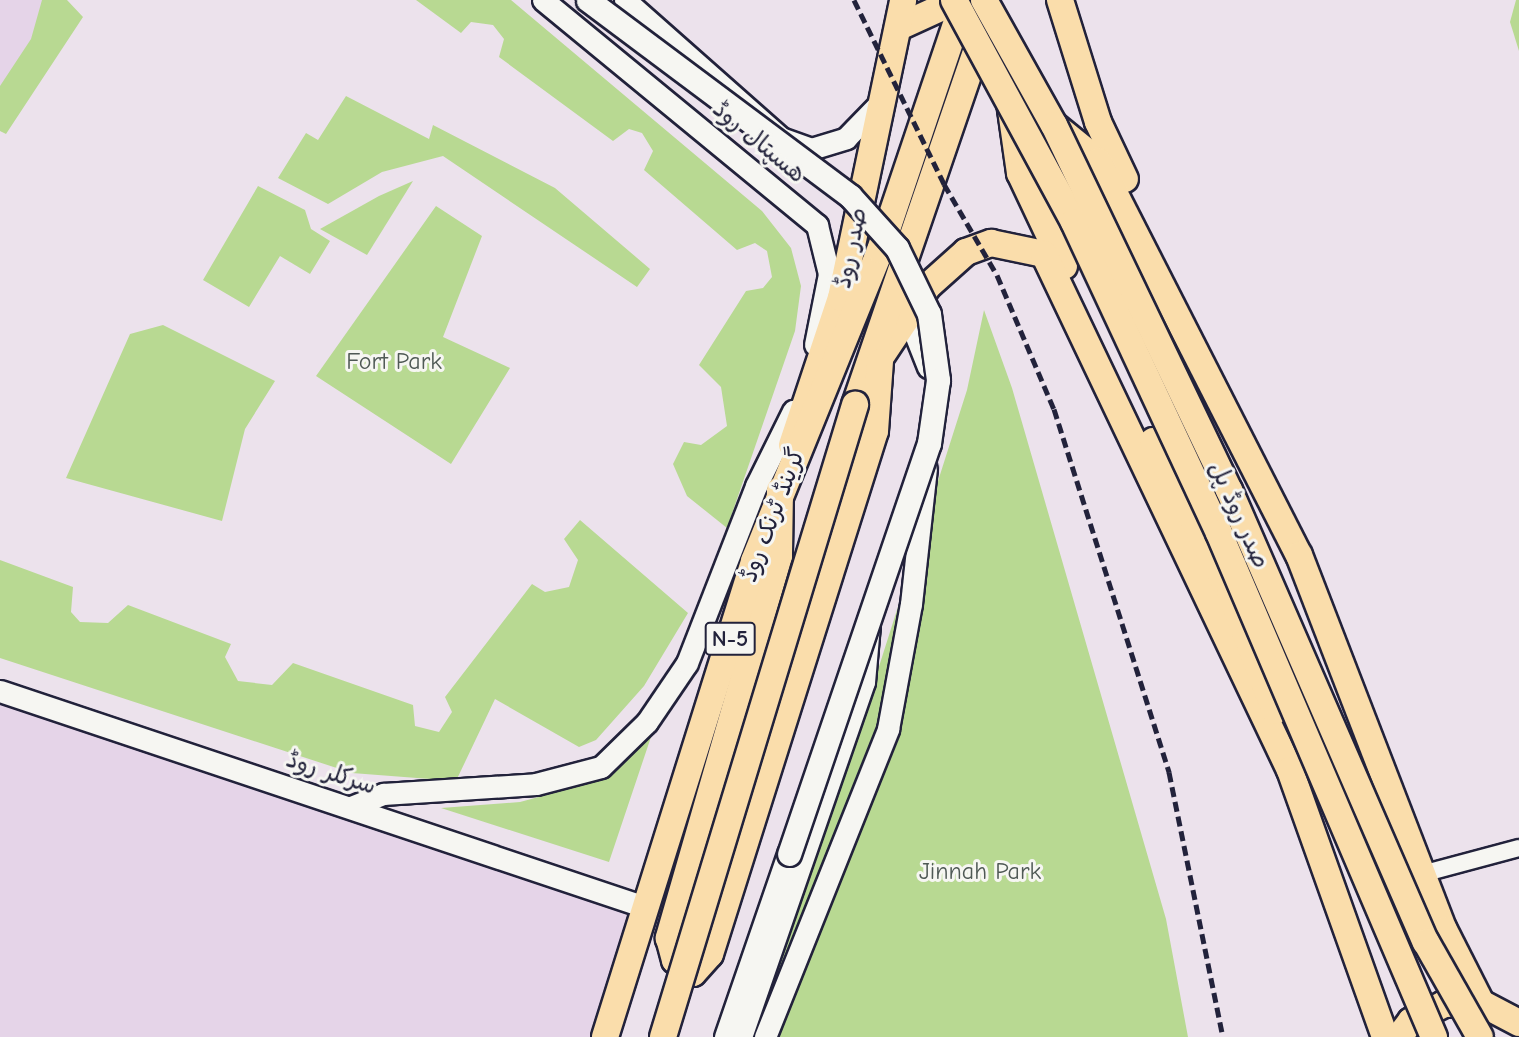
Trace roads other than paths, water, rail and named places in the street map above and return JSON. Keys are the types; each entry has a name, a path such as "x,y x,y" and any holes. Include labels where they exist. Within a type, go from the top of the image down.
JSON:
{"main road":[{"path":"588,0 850,196 897,248 915,279 936,347 936,412 869,625 726,1037"},
{"name":"صدر روڈ","path":"780,490 808,380 841,298 901,26 903,0"},
{"path":"901,26 956,0"},
{"name":"صدر روڈ پل","path":"956,0 1074,222 1219,533 1434,1037"},
{"name":"گرینڈ ٹرنک روڈ","path":"605,1037 780,490 880,250 964,0"},
{"name":"صدر روڈ پل","path":"984,0 1054,125 1228,490 1426,942 1480,1037"},
{"name":"گرینڈ ٹرنک روڈ","path":"663,1037 855,405 872,370 993,0"},
{"path":"1060,0 1098,122 1359,658 1379,756"},
{"path":"1010,103 1020,173 1230,592 1266,678 1290,770 1385,1037"},
{"path":"1054,125 1098,161 1299,555 1379,756 1422,874 1481,1003"},
{"path":"780,490 779,556 669,938 675,960 693,973 710,954 874,431 872,370 907,314 966,252 990,243 1044,254 1290,770"},
{"path":"1321,855 1344,866 1369,865 1392,854 1408,836"},
{"path":"1399,1037 1411,1021 1444,1004 1481,1003 1519,1023"}],"street":[{"name":"ھسپتال روڈ","path":"351,807 383,794 536,784 601,767 647,722 687,663 756,486 808,380 829,274 817,225 543,0"},
{"path":"625,0 781,138 811,149 846,138 884,99"},
{"path":"765,1037 873,770 896,694 924,490 929,396 924,348 907,314"},
{"path":"741,1037 864,682 869,625"},
{"name":"سرکلر روڈ","path":"0,691 645,906"},
{"path":"1422,874 1519,848"}],"railway":[{"path":"854,0 944,184 997,275 1054,409 1169,772 1223,1037"}],"park label":[{"name":"Fort Park","path":"394,362"},
{"name":"Jinnah Park","path":"980,872"}]}
